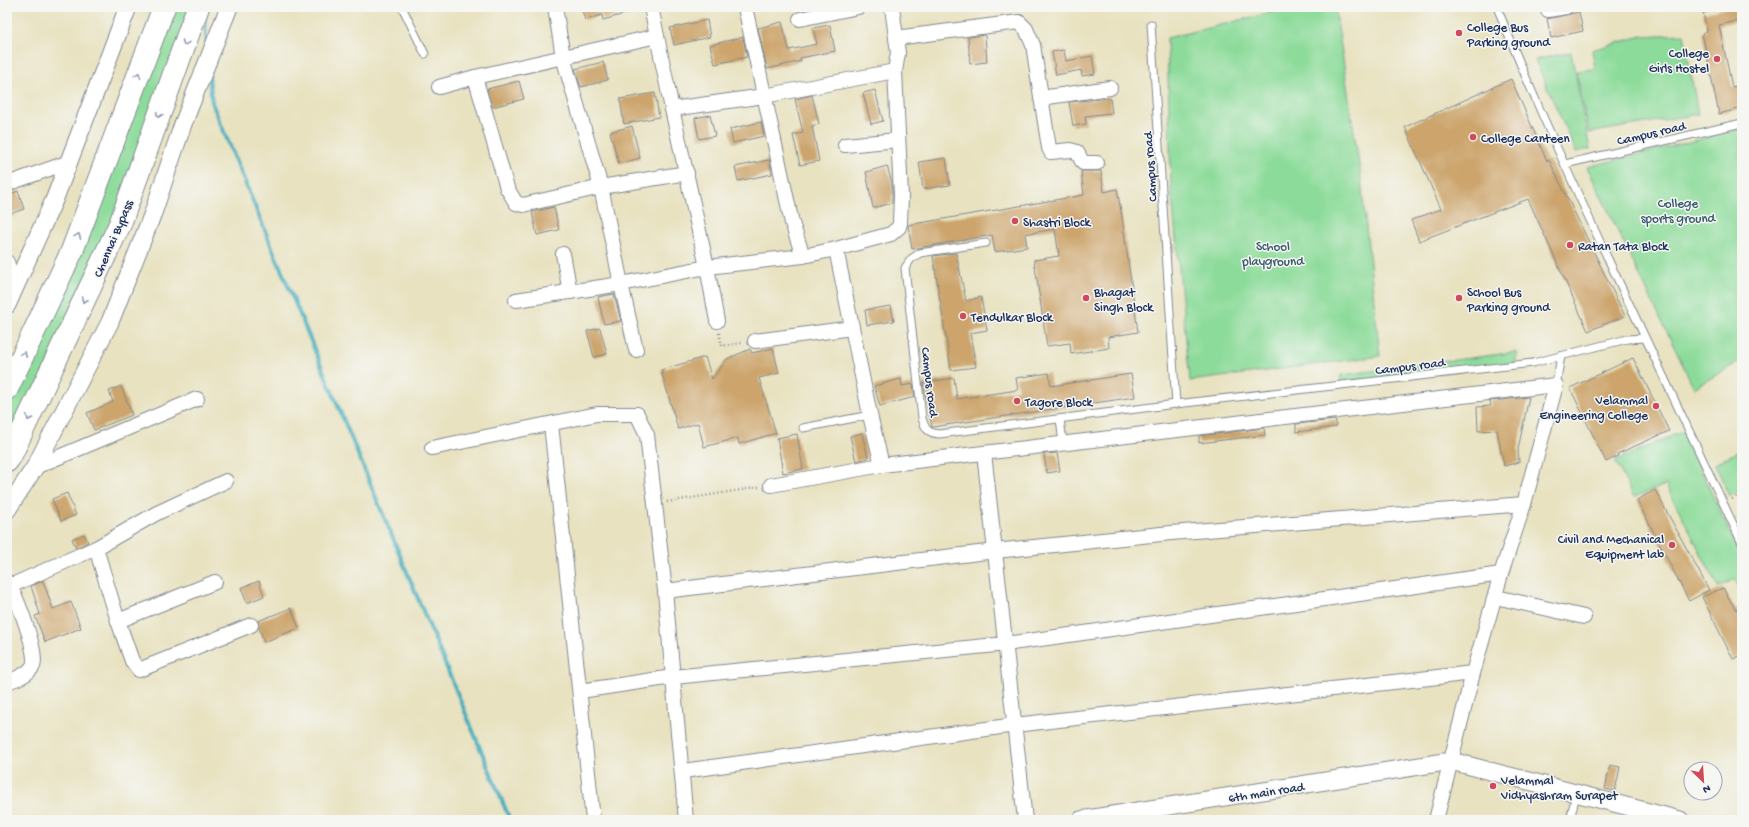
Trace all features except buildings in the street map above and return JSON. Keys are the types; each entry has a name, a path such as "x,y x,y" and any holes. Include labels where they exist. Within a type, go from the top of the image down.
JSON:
{"highway":[{"path":"7,389 72,250 164,7"},
{"name":"Chennai Bypass","path":"7,461 120,224 198,7"}],"street":[{"path":"7,305 55,198 128,7"},
{"path":"7,510 35,467 110,322 153,214 183,124 229,7"},
{"path":"555,7 562,56 601,187 636,350"},
{"path":"651,7 707,267 717,321"},
{"path":"745,7 792,223 802,256"},
{"path":"800,19 858,7"},
{"path":"516,300 621,284 707,267 802,256 836,249 891,234 899,227 901,195 896,71 898,53 892,7"},
{"path":"1548,10 1566,7"},
{"path":"896,38 1019,22 1026,29 1033,45 1048,148 1051,152 1070,150 1077,152 1083,163 1097,162"},
{"path":"439,87 474,76 657,36"},
{"path":"672,109 764,96 896,71"},
{"path":"474,76 507,188 516,203 523,205 601,187 687,173"},
{"path":"1041,98 1110,88"},
{"path":"845,145 898,140"},
{"path":"7,184 69,162"},
{"path":"836,249 870,415 882,465"},
{"path":"563,254 570,292"},
{"path":"7,262 15,287"},
{"path":"754,341 852,328"},
{"path":"771,485 882,465 1556,385 1524,504 1501,574 1436,820"},
{"path":"35,467 197,399"},
{"path":"432,448 596,414 637,414 647,435 665,592 683,771 686,820"},
{"path":"551,424 593,820"},
{"path":"984,453 1025,820"},
{"path":"7,682 29,672 34,665 35,656 18,602 9,584 96,548 157,513 226,481"},
{"path":"665,592 995,551 1171,533 1524,504"},
{"path":"96,548 132,661 139,670 251,625"},
{"path":"580,692 673,677 1006,644 1501,574"},
{"path":"118,621 215,582"},
{"path":"1496,597 1584,617"},
{"path":"683,771 1015,725 1474,673"},
{"path":"1452,762 1680,820"},
{"name":"6th main road","path":"1081,820 1452,762"}],"lane":[{"path":"402,7 425,54"},
{"path":"1497,7 1522,71 1564,164 1690,436 1742,543"},
{"name":"Campus road","path":"1151,24 1176,404"},
{"name":"Campus road","path":"1564,164 1742,123"},
{"name":"Campus road","path":"986,243 920,253 911,259 905,268 922,418 925,428 932,433 939,434 1176,404 1533,363 1627,339 1645,338"},
{"path":"1556,385 1561,356"},
{"path":"803,428 870,415"},
{"path":"1060,419 1063,443"},
{"path":"1570,820 1576,793"}],"path":[{"path":"722,346 754,341"},
{"path":"655,504 771,485"}],"green space":[{"path":"171,7 191,7 112,224 7,453 7,406 60,292"},
{"name":"School playground","path":"1293,7 1335,7 1360,171 1380,356 1190,381 1171,186 1167,38"},
{"path":"1684,34 1698,114 1589,133 1576,71 1595,69 1592,50 1642,36"},
{"path":"1571,52 1590,149 1576,152 1535,60"},
{"name":"College sports ground","path":"1742,129 1742,360 1694,388 1587,167"},
{"path":"1516,352 1516,363 1341,386 1341,375"},
{"path":"1683,431 1742,559 1742,594 1735,579 1718,587 1666,485 1634,497 1615,461"},
{"path":"1742,449 1742,490 1729,496 1715,464"}],"waterway":[{"path":"204,15 207,46"},
{"path":"209,75 212,103 510,820"}],"place":[{"name":"College Bus Parking ground","path":"1459,33"},
{"name":"College Girls Hostel","path":"1717,59"},
{"name":"College Canteen","path":"1473,137"},
{"name":"Shastri Block","path":"1015,221"},
{"name":"Ratan Tata Block","path":"1570,245"},
{"name":"Bhagat Singh Block","path":"1086,298"},
{"name":"School Bus Parking ground","path":"1459,298"},
{"name":"Tendulkar Block","path":"963,316"},
{"name":"Tagore Block","path":"1017,401"},
{"name":"Velammal Engineering College","path":"1656,406"},
{"name":"Civil and Mechanical Equipment lab","path":"1672,545"},
{"name":"Velammal Vidhyashram Surapet","path":"1493,786"}]}
